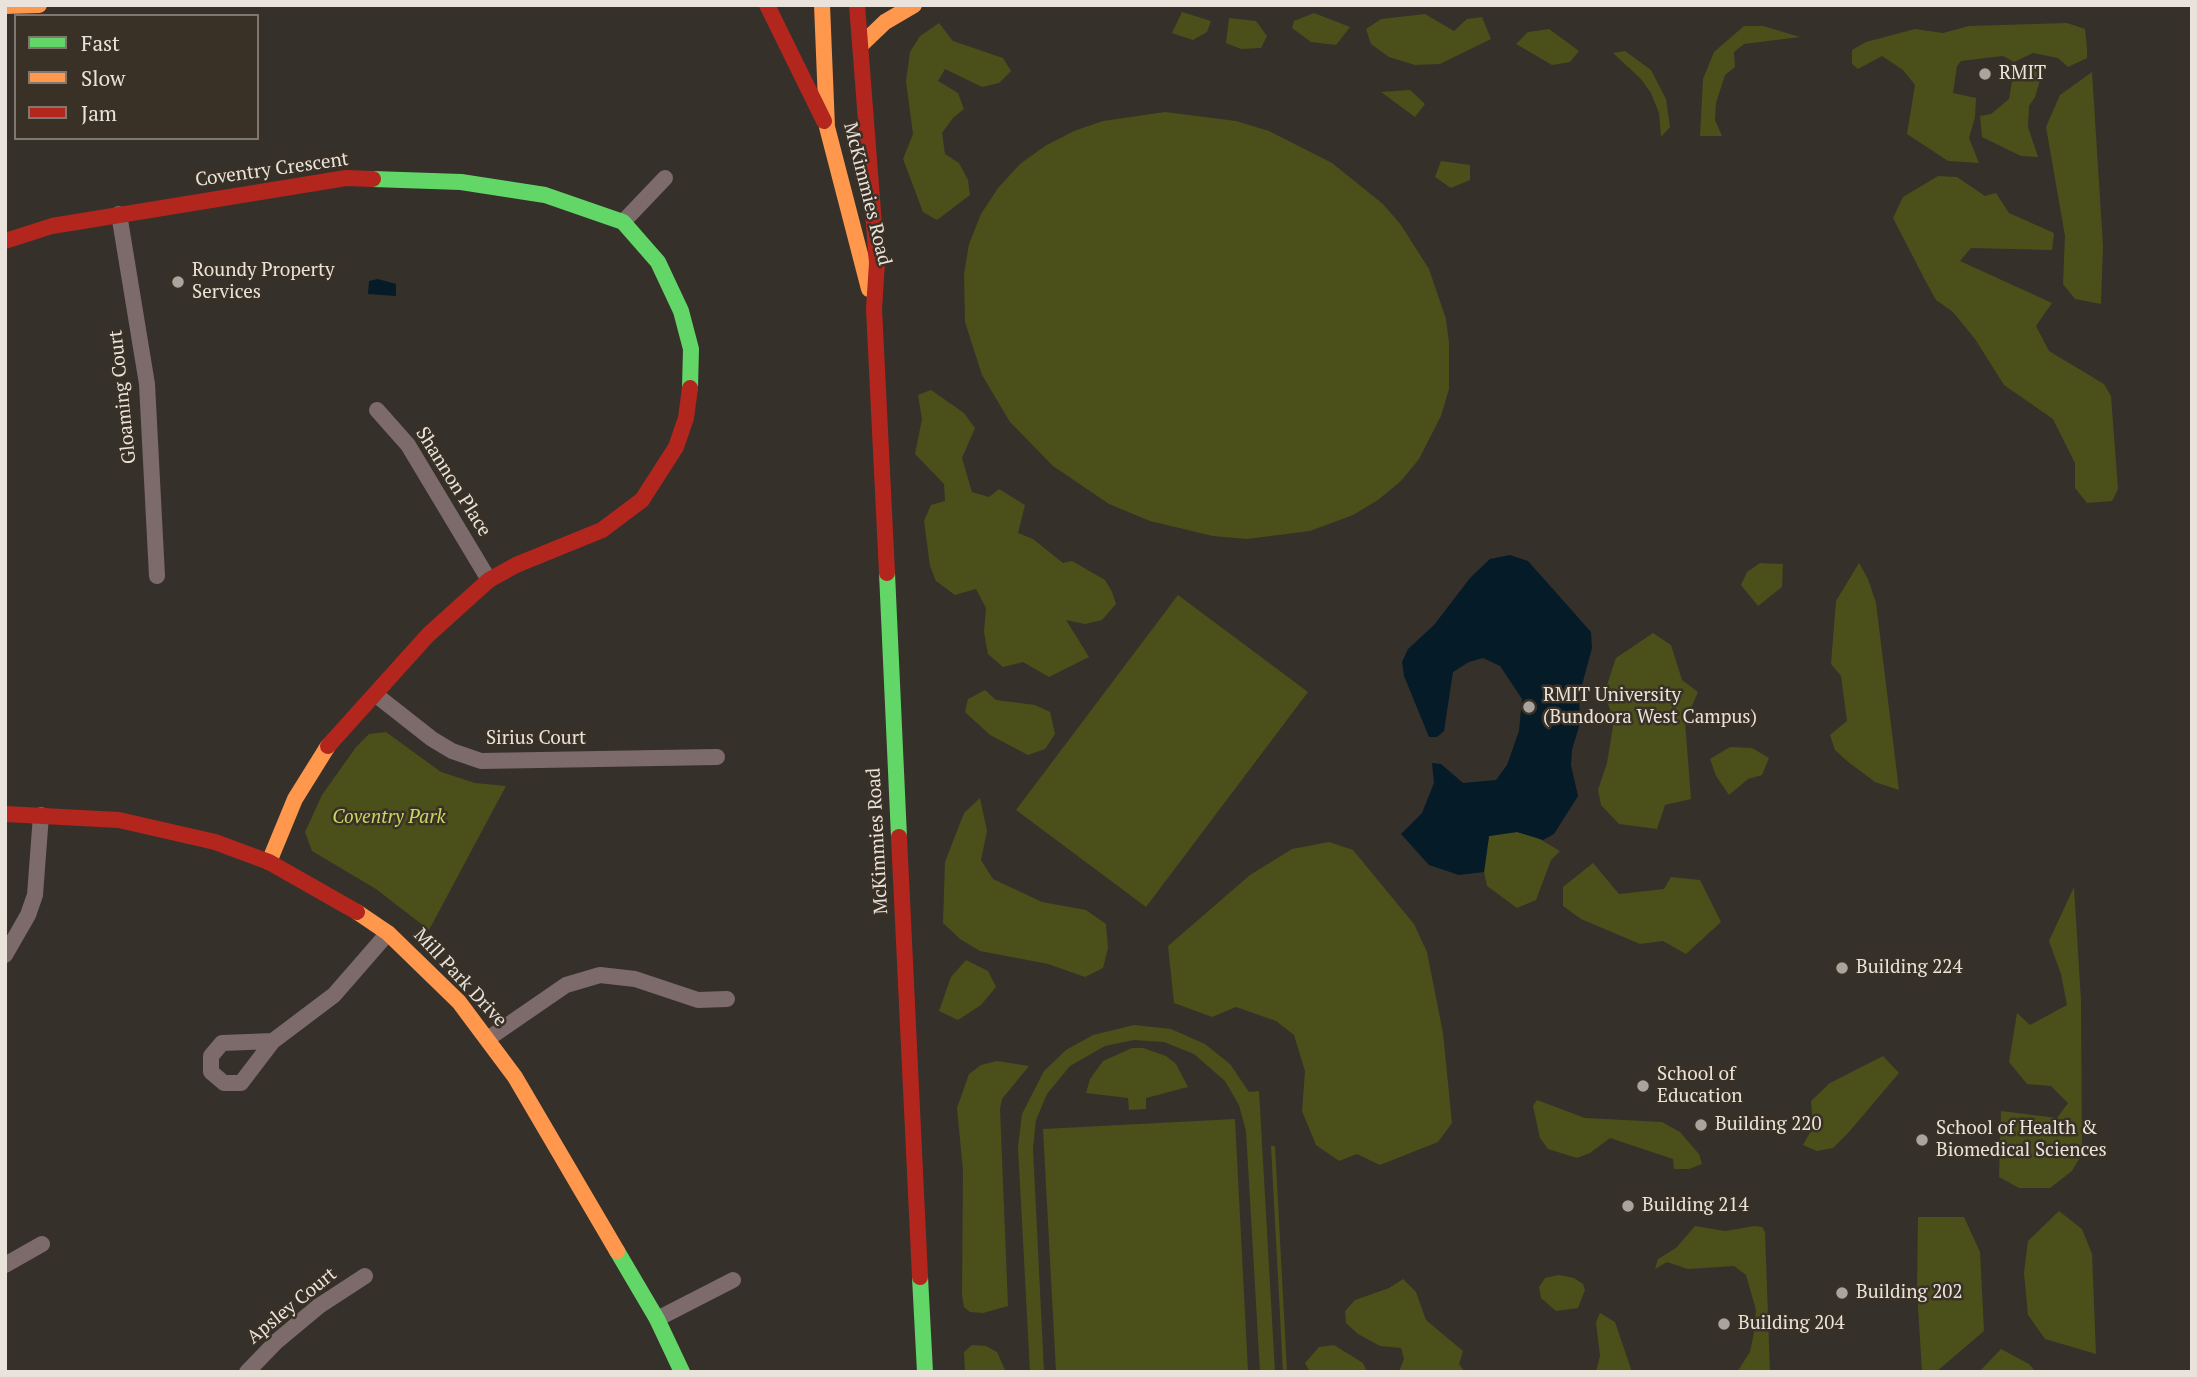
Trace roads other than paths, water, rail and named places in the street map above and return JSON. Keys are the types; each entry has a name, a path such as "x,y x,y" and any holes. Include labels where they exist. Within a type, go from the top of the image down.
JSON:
{"main road":[{"path":"5,6 39,5"},
{"path":"768,5 827,127"},
{"name":"McKimmies Road","path":"822,5 827,127 874,309"},
{"name":"McKimmies Road","path":"857,5 877,264 874,309 925,1372"},
{"path":"862,45 885,22 914,5"},
{"name":"Coventry Crescent","path":"5,241 41,228 346,178 461,183 545,195 623,222 658,262 681,311 691,349 691,383 686,418 676,447 642,500 602,530 544,556 516,565 489,580 428,635 338,734 308,775 270,862"},
{"name":"Mill Park Drive","path":"5,814 119,820 215,842 270,862 334,897 388,933 427,968 489,1038 529,1100 657,1319 682,1372"}],"street":[{"path":"623,222 665,178"},
{"name":"Gloaming Court","path":"119,214 147,384 157,576"},
{"name":"Shannon Place","path":"377,410 408,445 489,580"},
{"name":"Sirius Court","path":"376,695 432,739 467,758 481,761 504,763 717,757"},
{"path":"5,956 28,915 35,895 41,815"},
{"path":"273,1041 334,995 388,933"},
{"path":"489,1038 566,985 600,975 635,979 698,1000 727,999"},
{"path":"5,1265 42,1244"},
{"name":"Apsley Court","path":"247,1372 277,1341 365,1276"},
{"path":"657,1319 733,1280"}],"water":[{"path":"378,279 396,284 396,296 368,294 369,281"},
{"path":"1510,555 1528,561 1591,632 1592,648 1579,696 1580,723 1572,750 1571,765 1578,796 1554,834 1543,840 1517,832 1489,836 1484,872 1459,875 1429,865 1401,834 1422,813 1434,783 1432,763 1441,764 1463,783 1496,780 1507,765 1519,731 1522,699 1500,666 1483,658 1469,662 1453,672 1444,731 1437,737 1429,737 1404,676 1402,662 1408,649 1434,625 1470,578 1490,559"}],"place":[{"name":"RMIT","path":"1985,74"},
{"name":"Roundy Property Services","path":"178,282"},
{"name":"RMIT University (Bundoora West Campus)","path":"1529,707"},
{"name":"Building 224","path":"1842,968"},
{"name":"School of Education","path":"1643,1086"},
{"name":"Building 220","path":"1701,1125"},
{"name":"School of Health & Biomedical Sciences","path":"1922,1140"},
{"name":"Building 214","path":"1628,1206"},
{"name":"Building 202","path":"1842,1293"},
{"name":"Building 204","path":"1724,1324"}],"park label":[{"name":"Coventry Park","path":"389,818"}]}
